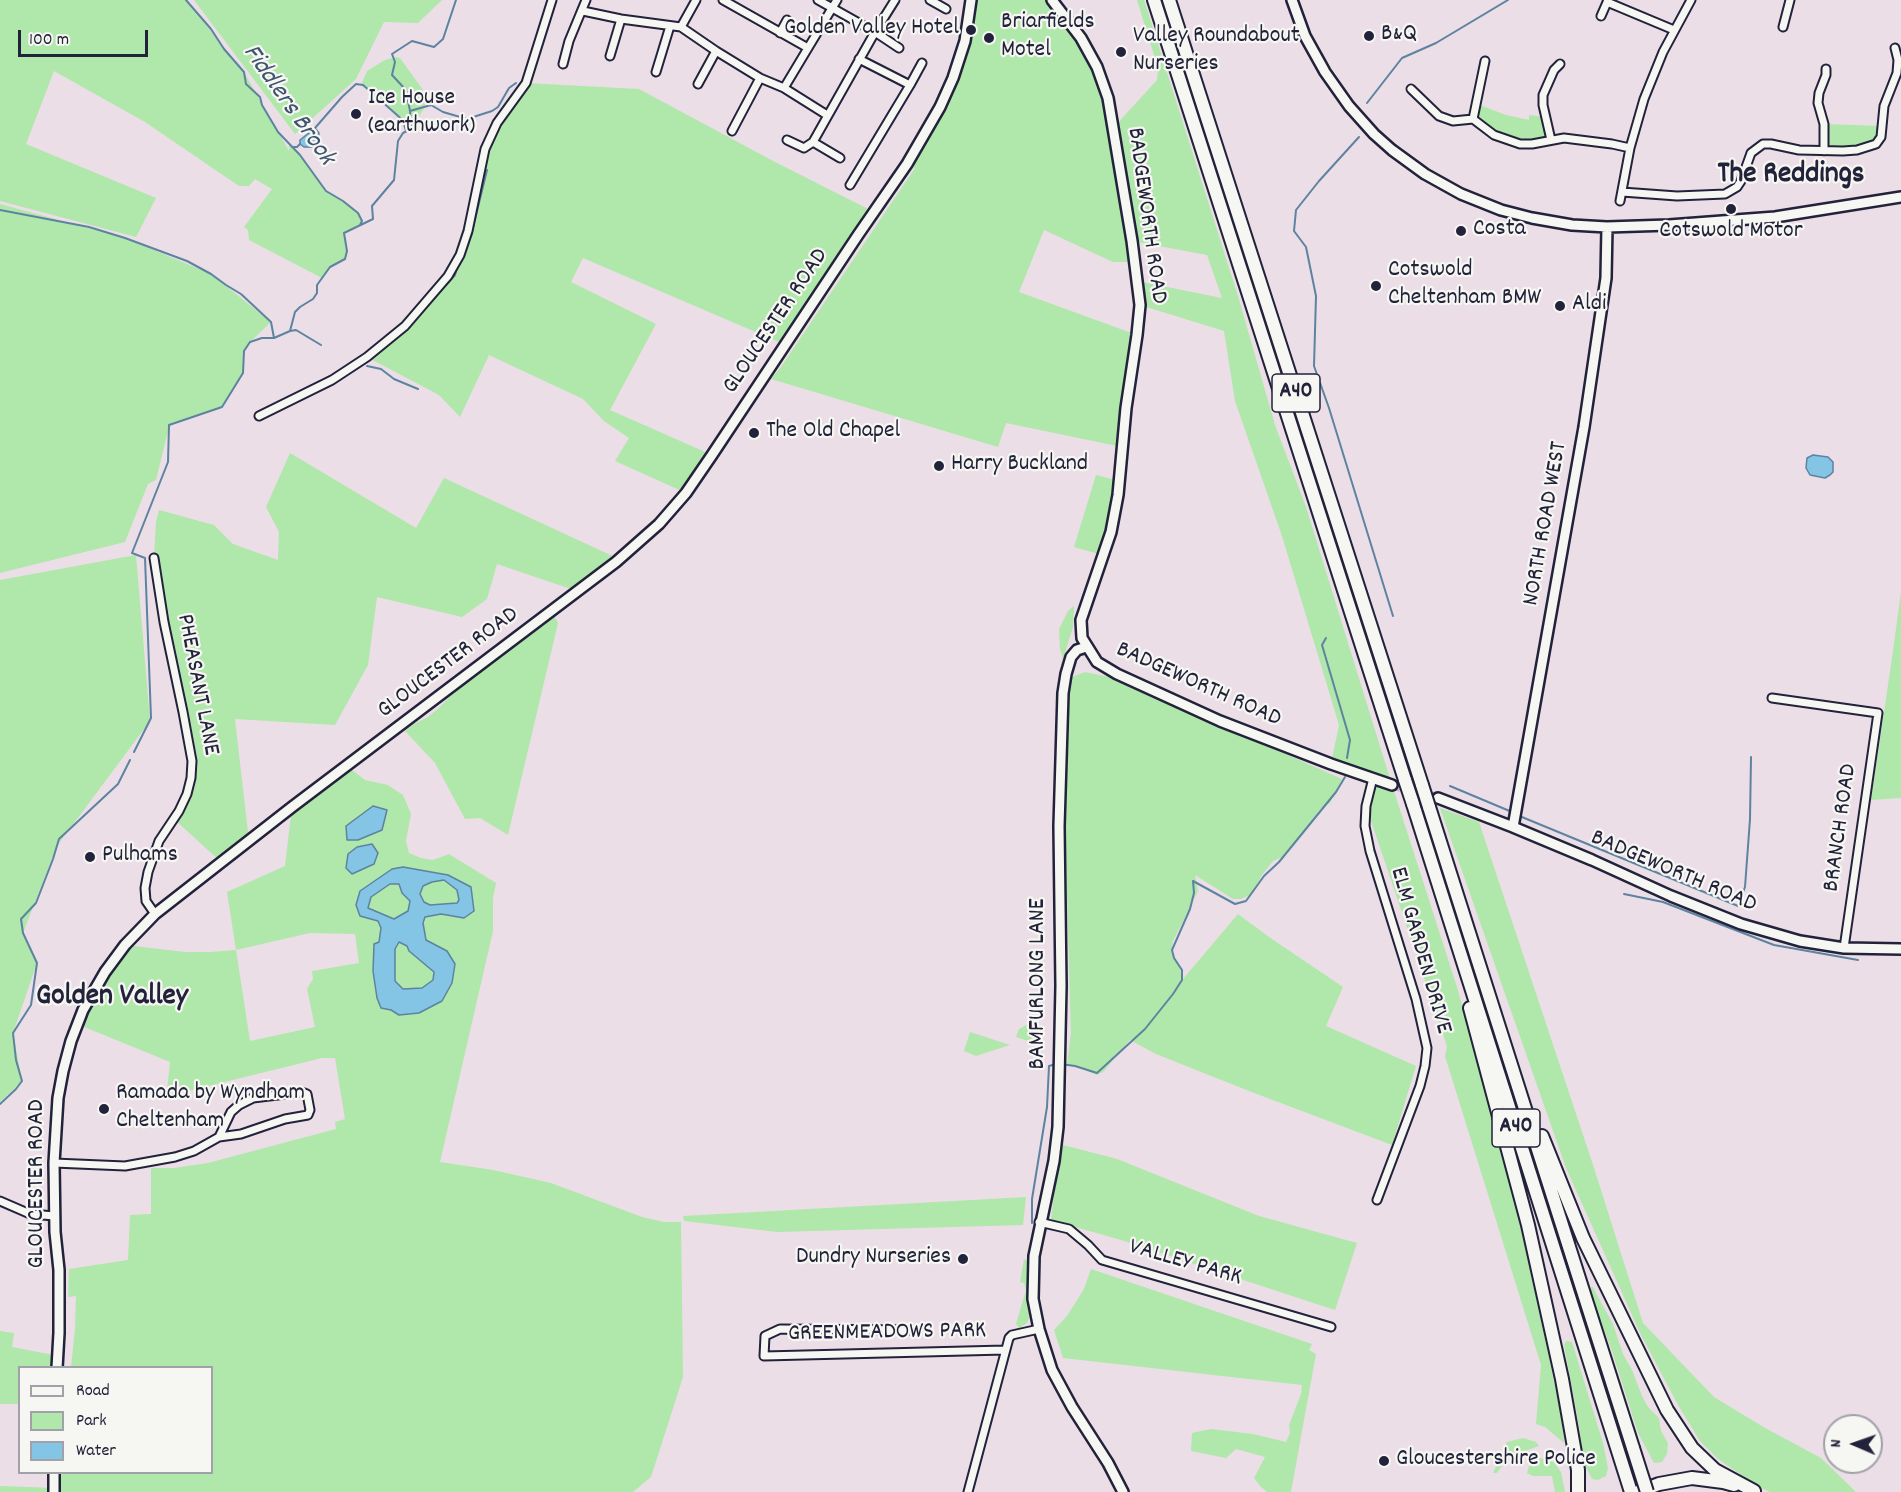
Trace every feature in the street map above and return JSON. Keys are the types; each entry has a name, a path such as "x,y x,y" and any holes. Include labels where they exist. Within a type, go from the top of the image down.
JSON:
{"highway":[{"name":"A40","path":"1155,0 1442,892 1631,1492"},
{"name":"A40","path":"1169,0 1422,785 1433,803 1502,1034 1647,1492"},
{"path":"1442,892 1485,1069 1528,1225 1562,1379 1578,1470 1578,1492"},
{"path":"1502,1034 1583,1238 1667,1410 1692,1448 1715,1470 1755,1492"},
{"path":"1638,1492 1659,1484 1692,1478 1723,1482 1755,1492"}],"street":[{"path":"259,416 332,380 368,357 405,326 448,276 460,255 468,231 485,149 497,123 526,82 552,0"},
{"path":"563,64 569,41 586,0"},
{"path":"681,27 696,0"},
{"path":"723,0 807,48"},
{"path":"818,0 899,48"},
{"path":"784,88 837,0"},
{"path":"787,140 804,148 813,142 895,0"},
{"path":"930,0 946,9"},
{"name":"GLOUCESTER ROAD","path":"57,1366 59,1270 55,1216 56,1112 66,1056 77,1024 90,996 112,961 155,914 292,807 620,559 659,524 686,492 712,455 917,148 953,78 965,41 971,0"},
{"name":"BADGEWORTH ROAD","path":"1052,0 1081,38 1097,67 1108,98 1132,241 1140,305 1126,408 1118,495 1111,532 1081,620 1082,638 1097,662 1127,678 1220,721 1392,785"},
{"path":"1292,0 1314,54 1336,89 1374,134 1408,163 1455,191 1501,210 1550,222 1607,226 1678,225 1775,217 1901,197"},
{"path":"1620,201 1630,148 1647,92 1674,30 1691,0"},
{"path":"1783,27 1790,0"},
{"path":"1601,16 1607,1 1674,30"},
{"path":"583,11 681,27 760,78 784,88 828,116"},
{"path":"610,56 621,19"},
{"path":"780,33 787,20"},
{"path":"656,72 670,26"},
{"path":"1622,192 1677,196 1725,194 1740,184 1751,153 1758,146 1771,144 1799,150 1857,150 1870,146 1880,140 1882,134 1884,106 1897,74 1898,60 1895,48"},
{"path":"698,84 716,51"},
{"path":"860,59 909,85"},
{"path":"1473,119 1485,61"},
{"path":"850,185 922,63"},
{"path":"1551,140 1543,95 1554,70 1560,64"},
{"path":"1824,150 1824,124 1818,98 1826,69"},
{"path":"732,131 760,78"},
{"path":"1412,89 1439,116 1453,121 1473,119 1494,135 1510,141 1532,144 1551,140 1580,140 1630,148"},
{"path":"813,142 840,158"},
{"name":"NORTH ROAD WEST","path":"1513,827 1584,427 1606,278 1607,226"},
{"name":"PHEASANT LANE","path":"154,558 164,622 192,761 187,794 179,811 159,841 148,872 146,901 155,914"},
{"name":"BAMFURLONG LANE","path":"1086,647 1077,650 1071,657 1063,693 1059,826 1061,986 1058,1127 1054,1161 1034,1256 1033,1299 1039,1329 1052,1370 1124,1492"},
{"name":"BRANCH ROAD","path":"1772,699 1878,713 1845,948"},
{"name":"ELM GARDEN DRIVE","path":"1373,778 1366,807 1365,826 1370,850 1416,999 1426,1048 1425,1066 1420,1086 1377,1200"},
{"name":"BADGEWORTH ROAD","path":"1433,803 1513,827 1741,924 1800,941 1845,948 1901,949"},
{"path":"54,1163 125,1166 175,1157 194,1151 219,1137 241,1134 285,1119 308,1115 310,1110 307,1094 302,1092 253,1098 231,1112 219,1137"},
{"path":"0,1201 30,1214 55,1216"},
{"name":"VALLEY PARK","path":"1040,1222 1069,1229 1102,1260 1331,1327"},
{"name":"GREENMEADOWS PARK","path":"917,1330 780,1329 765,1336 764,1356 1005,1350"},
{"path":"968,1492 1009,1338 1012,1335 1039,1329"},
{"path":"54,1474 54,1492"}],"green space":[{"path":"0,0 186,0 244,72 289,151 289,144 300,155 326,191 358,213 362,221 359,226 344,233 347,251 345,259 330,267 322,278 249,240 248,230 244,227 272,189 255,179 249,186 239,186 145,122 54,71 26,144 156,198 136,237 0,201"},
{"path":"194,0 442,0 418,23 384,22 356,79 295,134"},
{"path":"971,0 1052,0 1097,67 1114,127 1157,80 1158,68 1137,0 1144,0 1238,296 1275,425 1306,507 1457,987 1508,1168 1562,1418 1564,1443 1545,1427 1536,1424 1541,1365 1445,1056 1447,1046 1366,806 1373,778 1331,764 1339,725 1282,536 1235,401 1224,331 1140,305 1137,281 1222,298 1207,255 1132,241 1135,262 1113,262 1044,230 1019,292 1137,335 1122,447 1006,423 998,447 771,379 915,168 907,164 953,78"},
{"path":"400,58 423,90 425,107 411,129 406,131 403,121 361,85 367,71 385,60"},
{"path":"526,83 639,89 874,212 786,345 583,258 571,282 656,324 610,410 712,455 686,493 615,461 629,438 604,421 583,399 489,355 460,417 439,395 367,357 405,326 460,255 492,133"},
{"path":"1477,104 1506,115 1529,120 1529,115 1545,117 1551,140 1510,141 1473,119"},
{"path":"1824,124 1883,126 1882,134 1870,146 1824,151"},
{"path":"0,204 125,238 211,274 271,322 244,351 243,373 222,407 171,425 156,480 148,484 125,542 0,573"},
{"path":"290,453 416,528 444,478 619,559 577,591 497,564 487,599 462,617 377,597 368,665 335,725 235,719 249,841 221,862 174,819 179,811 192,770 154,558 156,522 159,510 214,525 233,544 278,560 279,532 266,507"},
{"path":"1096,475 1119,481 1102,555 1074,547"},
{"path":"136,555 150,721 57,846 23,933 37,963 13,1033 22,1081 0,1102 0,580"},
{"path":"1901,592 1901,798 1871,800 1892,658"},
{"path":"1074,606 1073,627 1063,659 1059,629 1068,611"},
{"path":"554,616 558,623 508,835 480,818 465,819 435,763 405,731 428,717 453,693"},
{"path":"1085,672 1114,678 1342,779 1330,803 1321,808 1284,856 1273,861 1252,894 1241,899 1233,899 1195,875 1198,891 1173,941 1171,952 1178,962 1183,979 1238,914 1343,987 1326,1026 1416,1066 1392,1145 1156,1054 1130,1040 1103,1072 1097,1075 1067,1065 1071,1033 1065,826 1070,684 1072,677"},
{"path":"347,766 365,780 388,785 403,795 411,814 406,841 409,853 433,860 449,854 496,883 493,898 493,931 440,1162 493,1170 551,1183 642,1217 664,1222 681,1222 683,1377 651,1477 633,1492 0,1492 0,1486 54,1488 54,1474 213,1474 213,1366 71,1366 76,1296 68,1297 69,1269 128,1260 130,1215 151,1214 151,1168 174,1168 208,1163 336,1129 335,1122 345,1119 335,1058 322,1058 172,1095 167,1091 170,1062 77,1024 125,945 185,952 236,950 227,892 285,866 292,807","holes":["310,933 355,934 359,963 312,971 313,979 307,989 315,1027 250,1041 236,950"]},
{"path":"1440,808 1479,822 1643,1323 1714,1397 1821,1458 1823,1474 1837,1474 1856,1492 1770,1492 1718,1459 1700,1441 1641,1335 1566,1168"},
{"path":"1033,1021 1038,1026 1037,1040 1031,1042 1016,1037 1019,1029"},
{"path":"970,1032 1010,1045 976,1056 964,1051"},
{"path":"1063,1145 1117,1159 1259,1216 1357,1243 1335,1310 1121,1240 1051,1220"},
{"path":"1026,1197 1023,1225 777,1232 684,1221 683,1216"},
{"path":"1024,1259 1028,1263 1030,1316 1027,1323 1019,1328 1016,1324 1026,1290 1024,1283 1020,1282"},
{"path":"1091,1269 1312,1344 1309,1350 1316,1354 1291,1492 1267,1492 1254,1478 1265,1457 1236,1449 1226,1458 1191,1451 1192,1433 1211,1429 1253,1434 1286,1442 1302,1385 1063,1358 1054,1330 1067,1316 1084,1289"},
{"path":"1592,1286 1613,1324 1623,1354 1642,1396 1648,1407 1659,1418 1661,1431 1668,1443 1667,1454 1662,1462 1654,1463 1638,1433 1611,1348 1591,1297"},
{"path":"0,1331 14,1333 12,1347 59,1356 57,1366 18,1366 18,1404 0,1404"},
{"path":"1566,1341 1572,1342 1603,1443 1608,1468 1606,1476 1598,1480 1592,1479 1582,1459 1580,1432 1564,1345"},
{"path":"1523,1438 1536,1442 1539,1446 1508,1457 1497,1473 1493,1473 1507,1442"},
{"path":"1541,1458 1554,1462 1561,1472 1565,1492 1555,1492 1552,1476 1533,1476 1527,1473 1529,1466"}],"water":[{"path":"315,128 319,133 318,141 314,147 304,147 300,144 300,140"},
{"path":"1813,455 1828,457 1833,462 1833,472 1830,475 1825,478 1810,475 1806,468 1807,458"},
{"path":"373,806 387,810 382,830 358,840 347,840 346,826"},
{"path":"372,844 378,853 374,864 352,874 346,868 348,854 357,847"},
{"path":"403,867 448,875 471,887 474,911 464,918 441,914 425,917 423,923 426,940 447,951 455,964 452,983 442,1001 419,1013 399,1015 381,1008 373,971 374,944 379,942 381,928 378,921 360,916 356,905 360,891 392,869","holes":["444,880 457,890 459,900 457,903 430,905 424,902 420,894 423,886","390,884 399,884 402,893 410,901 408,911 394,919 368,908 371,897","399,942 407,946 409,951 434,972 433,980 422,988 403,989 395,981 395,949"]}],"waterway":[{"name":"Fiddlers Brook","path":"186,0 244,72 246,84 260,97 262,105 278,132 300,155 326,191 358,213 362,221 360,225"},
{"path":"134,752 151,718 145,558 132,553 168,462 169,425 222,407 243,373 244,351 250,342 262,338 274,338 290,331 295,312 313,299 317,293 317,285 330,267 345,259 347,251 344,233 373,219 372,206 394,180 398,141 403,133 411,129 406,90 392,75 395,62 392,54 412,41 434,47 443,39 456,0"},
{"path":"1367,103 1402,58 1436,43 1508,0"},
{"path":"410,111 431,105 443,112 467,119 498,107 509,88 516,83"},
{"path":"315,128 356,84 363,85 397,115 403,121 406,131"},
{"path":"1359,137 1296,210 1294,231 1306,247 1316,296 1314,366 1393,616"},
{"name":"Fiddlers Brook","path":"292,147 300,144"},
{"path":"467,245 487,170"},
{"path":"0,210 89,227 187,261 241,294 271,322 274,338"},
{"path":"414,321 455,275 458,264"},
{"path":"290,331 296,330 321,345"},
{"path":"367,366 381,369 394,379 418,389"},
{"path":"1326,638 1322,645 1350,740 1347,758"},
{"path":"1517,815 1738,906 1745,887 1750,819 1751,757"},
{"path":"0,1104 22,1081 16,1060 13,1033 31,1005 37,963 23,933 21,919 36,903 59,839 118,784 130,760"},
{"path":"1061,1064 1097,1073 1145,1029 1182,980 1182,970 1172,950 1190,909 1194,893 1193,881 1235,904 1246,901 1264,876 1279,862 1336,792 1345,777"},
{"path":"1450,786 1512,812"},
{"path":"1624,894 1663,902 1774,945 1858,960"},
{"path":"1032,1223 1032,1199 1047,1107 1049,1066 1056,1064"}],"tunnel":[{"path":"1392,785 1438,798"}],"place":[{"name":"Golden Valley Hotel","path":"971,30"},
{"name":"B&Q","path":"1369,36"},
{"name":"Briarfields Motel","path":"989,38"},
{"name":"Valley Roundabout Nurseries","path":"1121,52"},
{"name":"Ice House (earthwork)","path":"356,114"},
{"name":"Cotswold Motor","path":"1731,209"},
{"name":"Costa","path":"1461,231"},
{"name":"Cotswold Cheltenham BMW","path":"1376,286"},
{"name":"Aldi","path":"1560,306"},
{"name":"The Old Chapel","path":"754,433"},
{"name":"Harry Buckland","path":"939,466"},
{"name":"Pulhams","path":"90,857"},
{"name":"Ramada by Wyndham Cheltenham","path":"104,1109"},
{"name":"Dundry Nurseries","path":"963,1259"},
{"name":"Gloucestershire Police","path":"1384,1461"}],"district":[{"name":"The Reddings","path":"1791,177"},
{"name":"Golden Valley","path":"112,999"}]}
